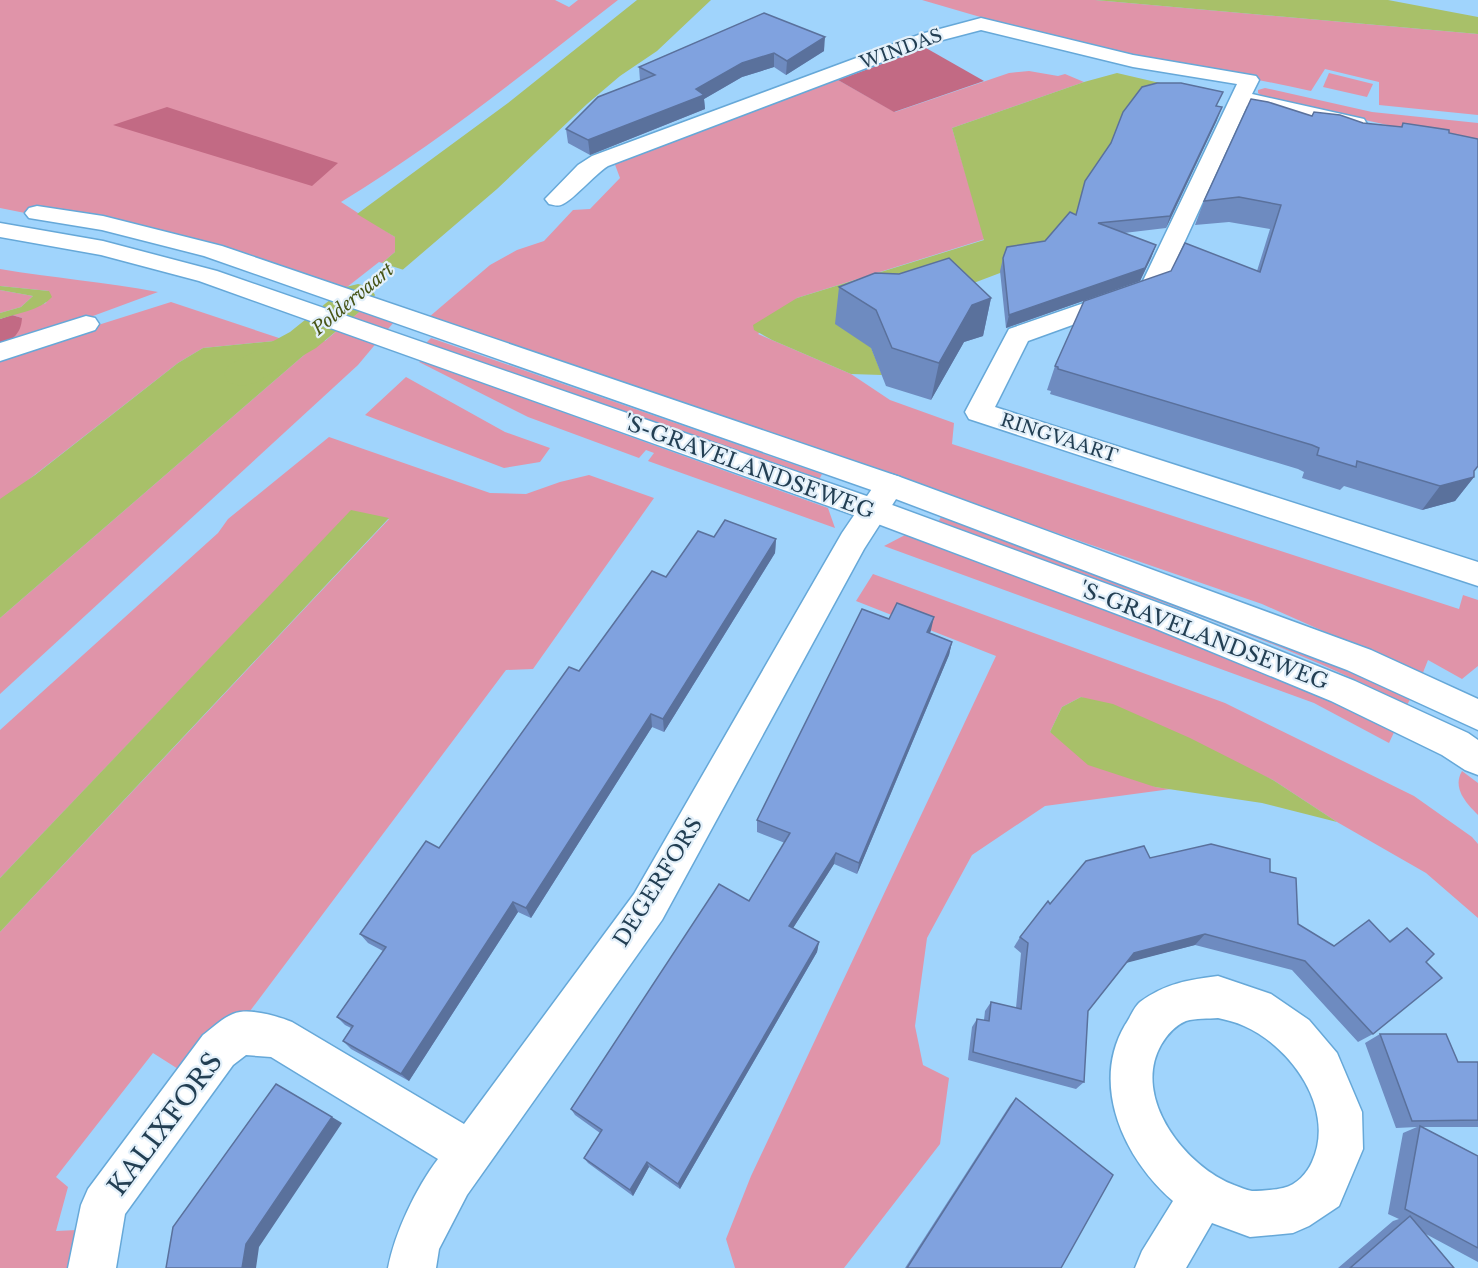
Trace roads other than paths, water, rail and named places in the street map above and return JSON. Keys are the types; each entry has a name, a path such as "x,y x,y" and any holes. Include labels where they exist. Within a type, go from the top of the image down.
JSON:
{"street":[{"name":"WINDAS","path":"557,199 586,170 600,161 928,38 981,24 1133,61 1250,80 1240,98"},
{"path":"1240,98 1377,128"},
{"name":"RINGVAART","path":"1240,98 1152,288 1018,335 979,412 1478,574"},
{"name":"'S-GRAVELANDSEWEG","path":"0,208 103,224 159,236 213,251 436,328 881,497 1166,619 1343,691 1455,744 1478,759"},
{"name":"'S-GRAVELANDSEWEG","path":"0,230 93,246 158,261 410,346 881,497 1359,660 1478,715"},
{"path":"0,352 86,324"},
{"name":"DEGERFORS","path":"412,1268 416,1244 451,1179 648,907 841,562 881,497"},
{"path":"1218,997 1256,1009 1294,1035 1322,1068 1340,1112 1341,1149 1323,1190 1293,1210 1250,1214 1202,1196 1170,1169 1142,1128 1131,1088 1134,1051 1152,1018 1181,1001 1218,997"},
{"name":"KALIXFORS","path":"92,1268 104,1205 218,1050 240,1033 277,1037 470,1153"},
{"path":"1159,1268 1202,1196"}],"water":[{"path":"637,0 711,0 657,51 620,76 587,104 497,189 323,338 342,297 395,252 395,237 357,214 508,103"},
{"path":"1095,0 1388,0 1478,17 1478,34"},
{"path":"1117,73 1160,83 1076,213 1076,224 1000,273 942,295 856,337 870,345 882,375 851,374 754,330 753,325 797,298 984,240 952,128 1084,82"},
{"path":"0,286 49,291 52,297 35,309 0,319 0,313 21,307 33,296 0,290"},
{"path":"285,340 311,349 0,618 0,499 35,475 178,363 203,348"},
{"path":"351,510 389,518 0,932 0,878"},
{"path":"1081,697 1113,704 1190,738 1273,780 1337,822 1262,803 1155,787 1088,765 1050,732 1062,707"}],"waterway":[{"name":"Poldervaart","path":"242,374 303,340 358,295"}]}
